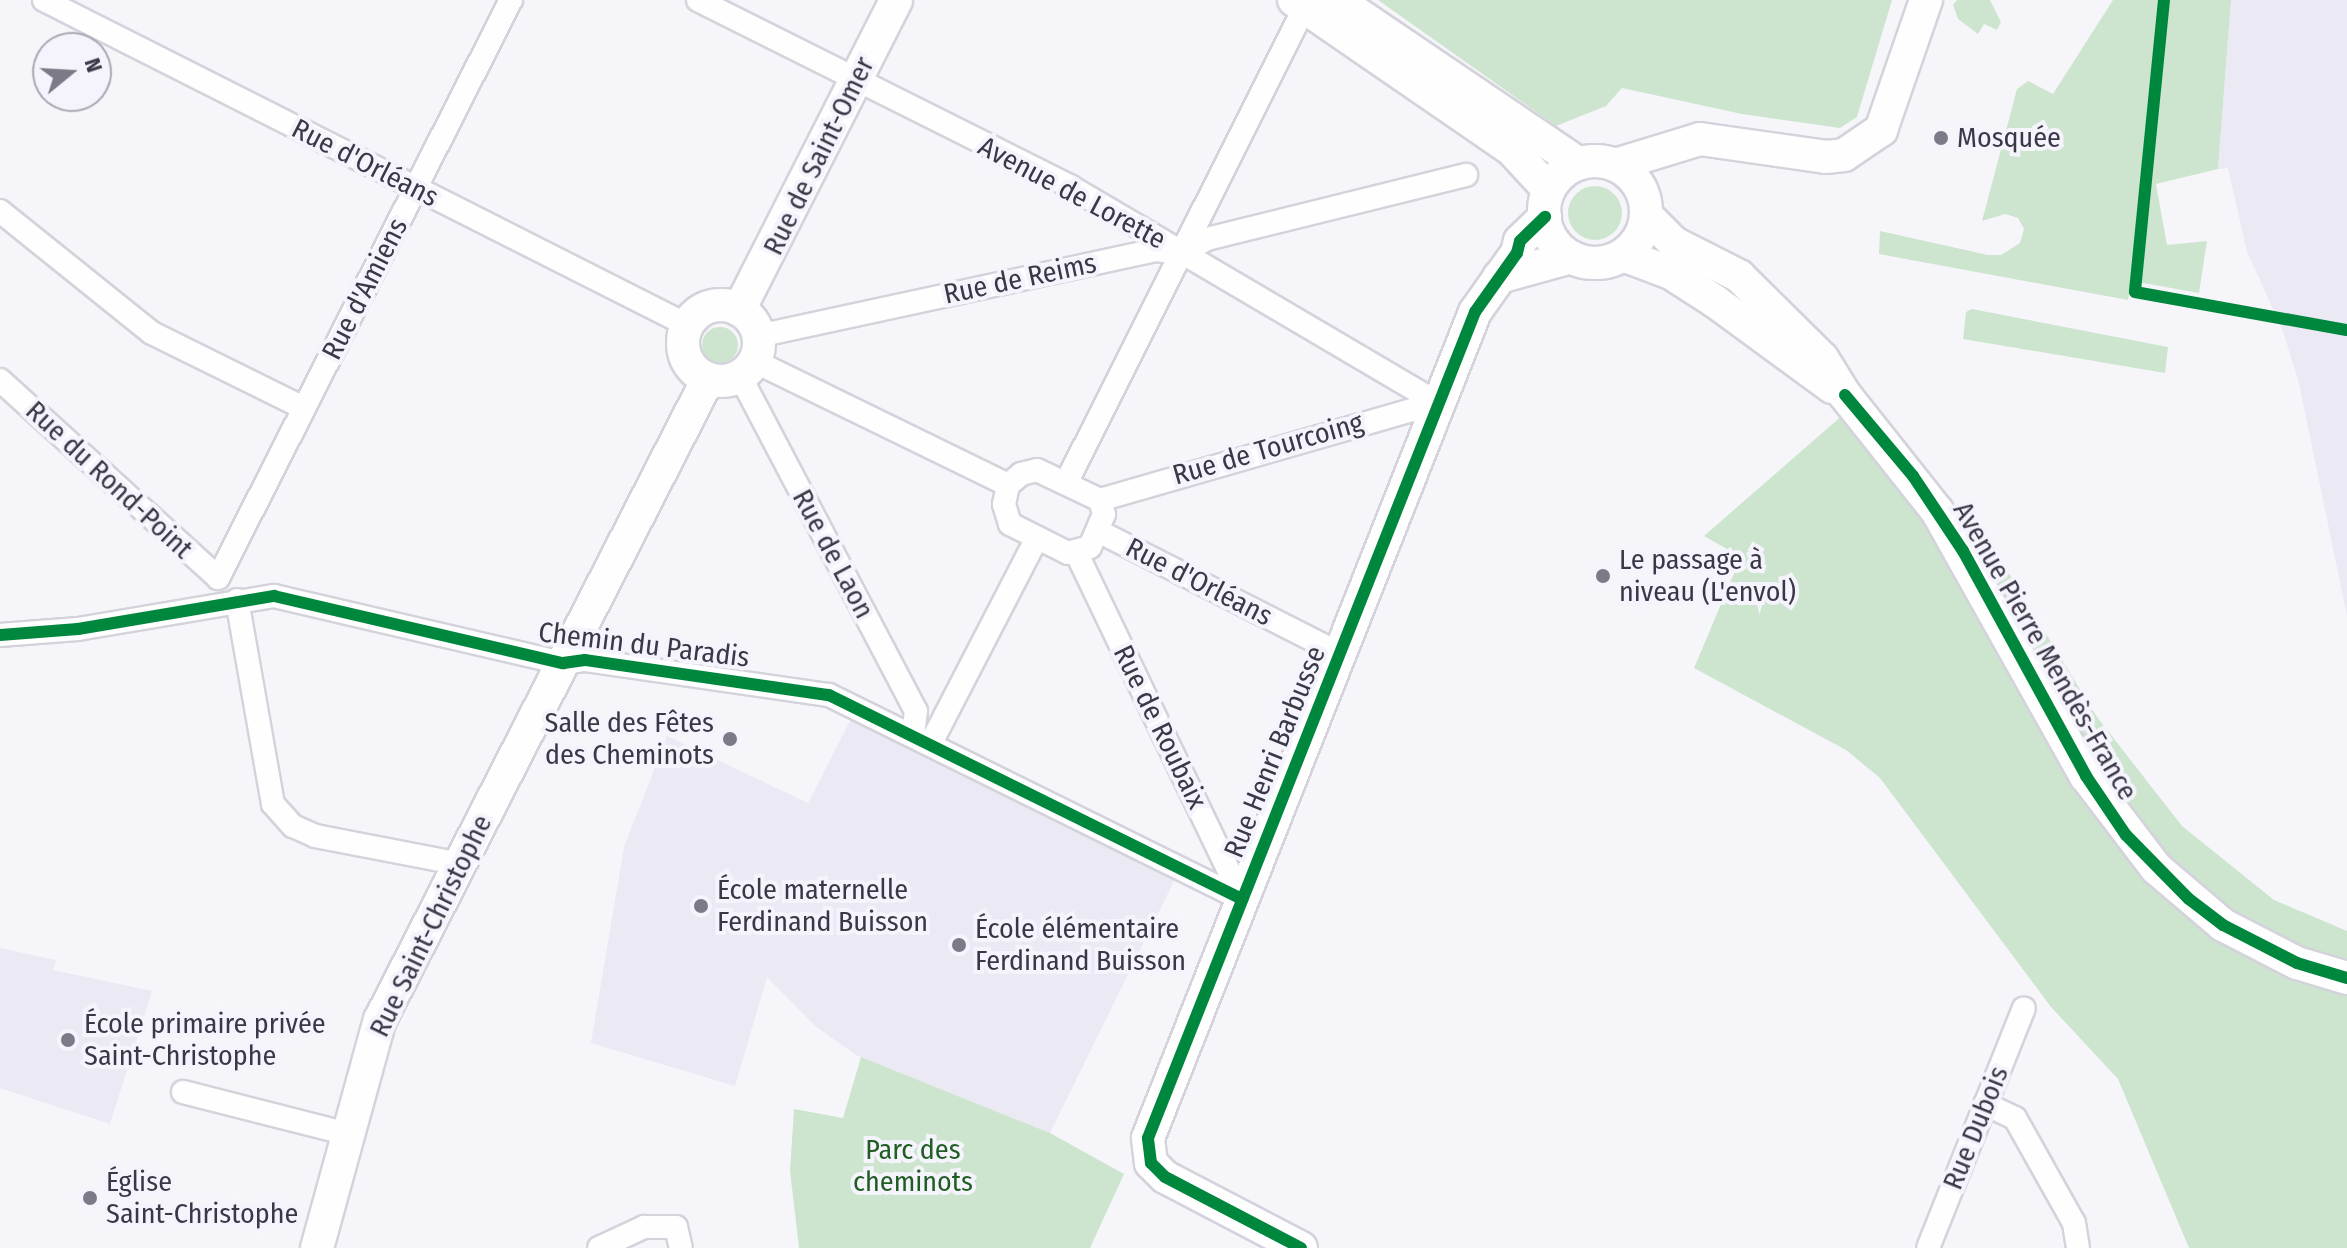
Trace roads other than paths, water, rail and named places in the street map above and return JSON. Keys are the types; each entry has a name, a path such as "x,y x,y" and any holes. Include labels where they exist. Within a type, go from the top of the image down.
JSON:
{"street":[{"name":"Rue d'Orléans","path":"44,0 687,325"},
{"name":"Rue d'Amiens","path":"218,578 511,0"},
{"name":"Avenue de Lorette","path":"698,0 855,82 1071,187 1437,403"},
{"name":"Rue de Saint-Omer","path":"739,310 896,0"},
{"path":"1337,0 1579,164"},
{"path":"1547,204 1562,174 1579,164 1615,165 1658,154 1676,142 1700,139 1826,157 1844,155 1881,130 1926,0"},
{"path":"1067,481 1182,253 1299,4 1512,150 1547,204 1558,247 1571,257 1598,263 1623,255 1640,237 1658,154"},
{"path":"1615,165 1645,205"},
{"name":"Rue de Reims","path":"740,363 1155,250 1182,253 1207,239 1466,175"},
{"name":"Rue Henri Barbusse","path":"1301,1248 1165,1177 1151,1163 1148,1138 1475,312 1547,204"},
{"name":"Avenue Pierre Mendès-France","path":"1645,205 1674,243 1739,276 1779,310 1822,358 1845,395 1913,476 1963,551 2086,776 2126,835 2189,899 2223,925 2297,963 2347,978"},
{"path":"0,211 152,333 304,408"},
{"name":"Avenue Pierre Mendès-France","path":"1623,255 1671,273 1705,294 1845,395"},
{"path":"1499,277 1571,257"},
{"path":"563,663 740,363 739,310 704,309 687,325 683,351 688,363 740,363 1008,485"},
{"name":"Rue de Laon","path":"740,363 916,711 922,739"},
{"name":"Rue du Rond-Point","path":"0,380 218,578"},
{"name":"Rue de Tourcoing","path":"1100,500 1437,403"},
{"path":"1037,470 1067,481 1100,500 1100,532 1077,554 1036,540 1010,524 1004,504 1008,485 1021,474 1037,470"},
{"name":"Rue d'Orléans","path":"1100,532 1340,654"},
{"path":"922,739 1036,540"},
{"name":"Rue de Roubaix","path":"1077,554 1242,899"},
{"path":"218,578 230,601 273,804 293,826 315,836 460,864"},
{"name":"Chemin du Paradis","path":"0,635 78,629 230,601 291,599 563,663 585,660 829,695 1242,899"},
{"name":"Rue Saint-Christophe","path":"317,1248 380,1020 563,663"},
{"name":"Rue Dubois","path":"1928,1248 2024,1008"},
{"path":"183,1092 348,1134"},
{"path":"1985,1104 2015,1118 2074,1223 2078,1248"},
{"path":"599,1248 644,1227 676,1227 681,1248"}],"place":[{"name":"Mosquée","path":"1941,138"},
{"name":"Le passage à niveau (L'envol)","path":"1603,576"},
{"name":"Salle des Fêtes des Cheminots","path":"730,739"},
{"name":"École maternelle Ferdinand Buisson","path":"701,906"},
{"name":"École élémentaire Ferdinand Buisson","path":"959,945"},
{"name":"École primaire privée Saint-Christophe","path":"68,1040"},
{"name":"Église Saint-Christophe","path":"90,1198"}],"park label":[{"name":"Parc des cheminots","path":"913,1166"}]}
